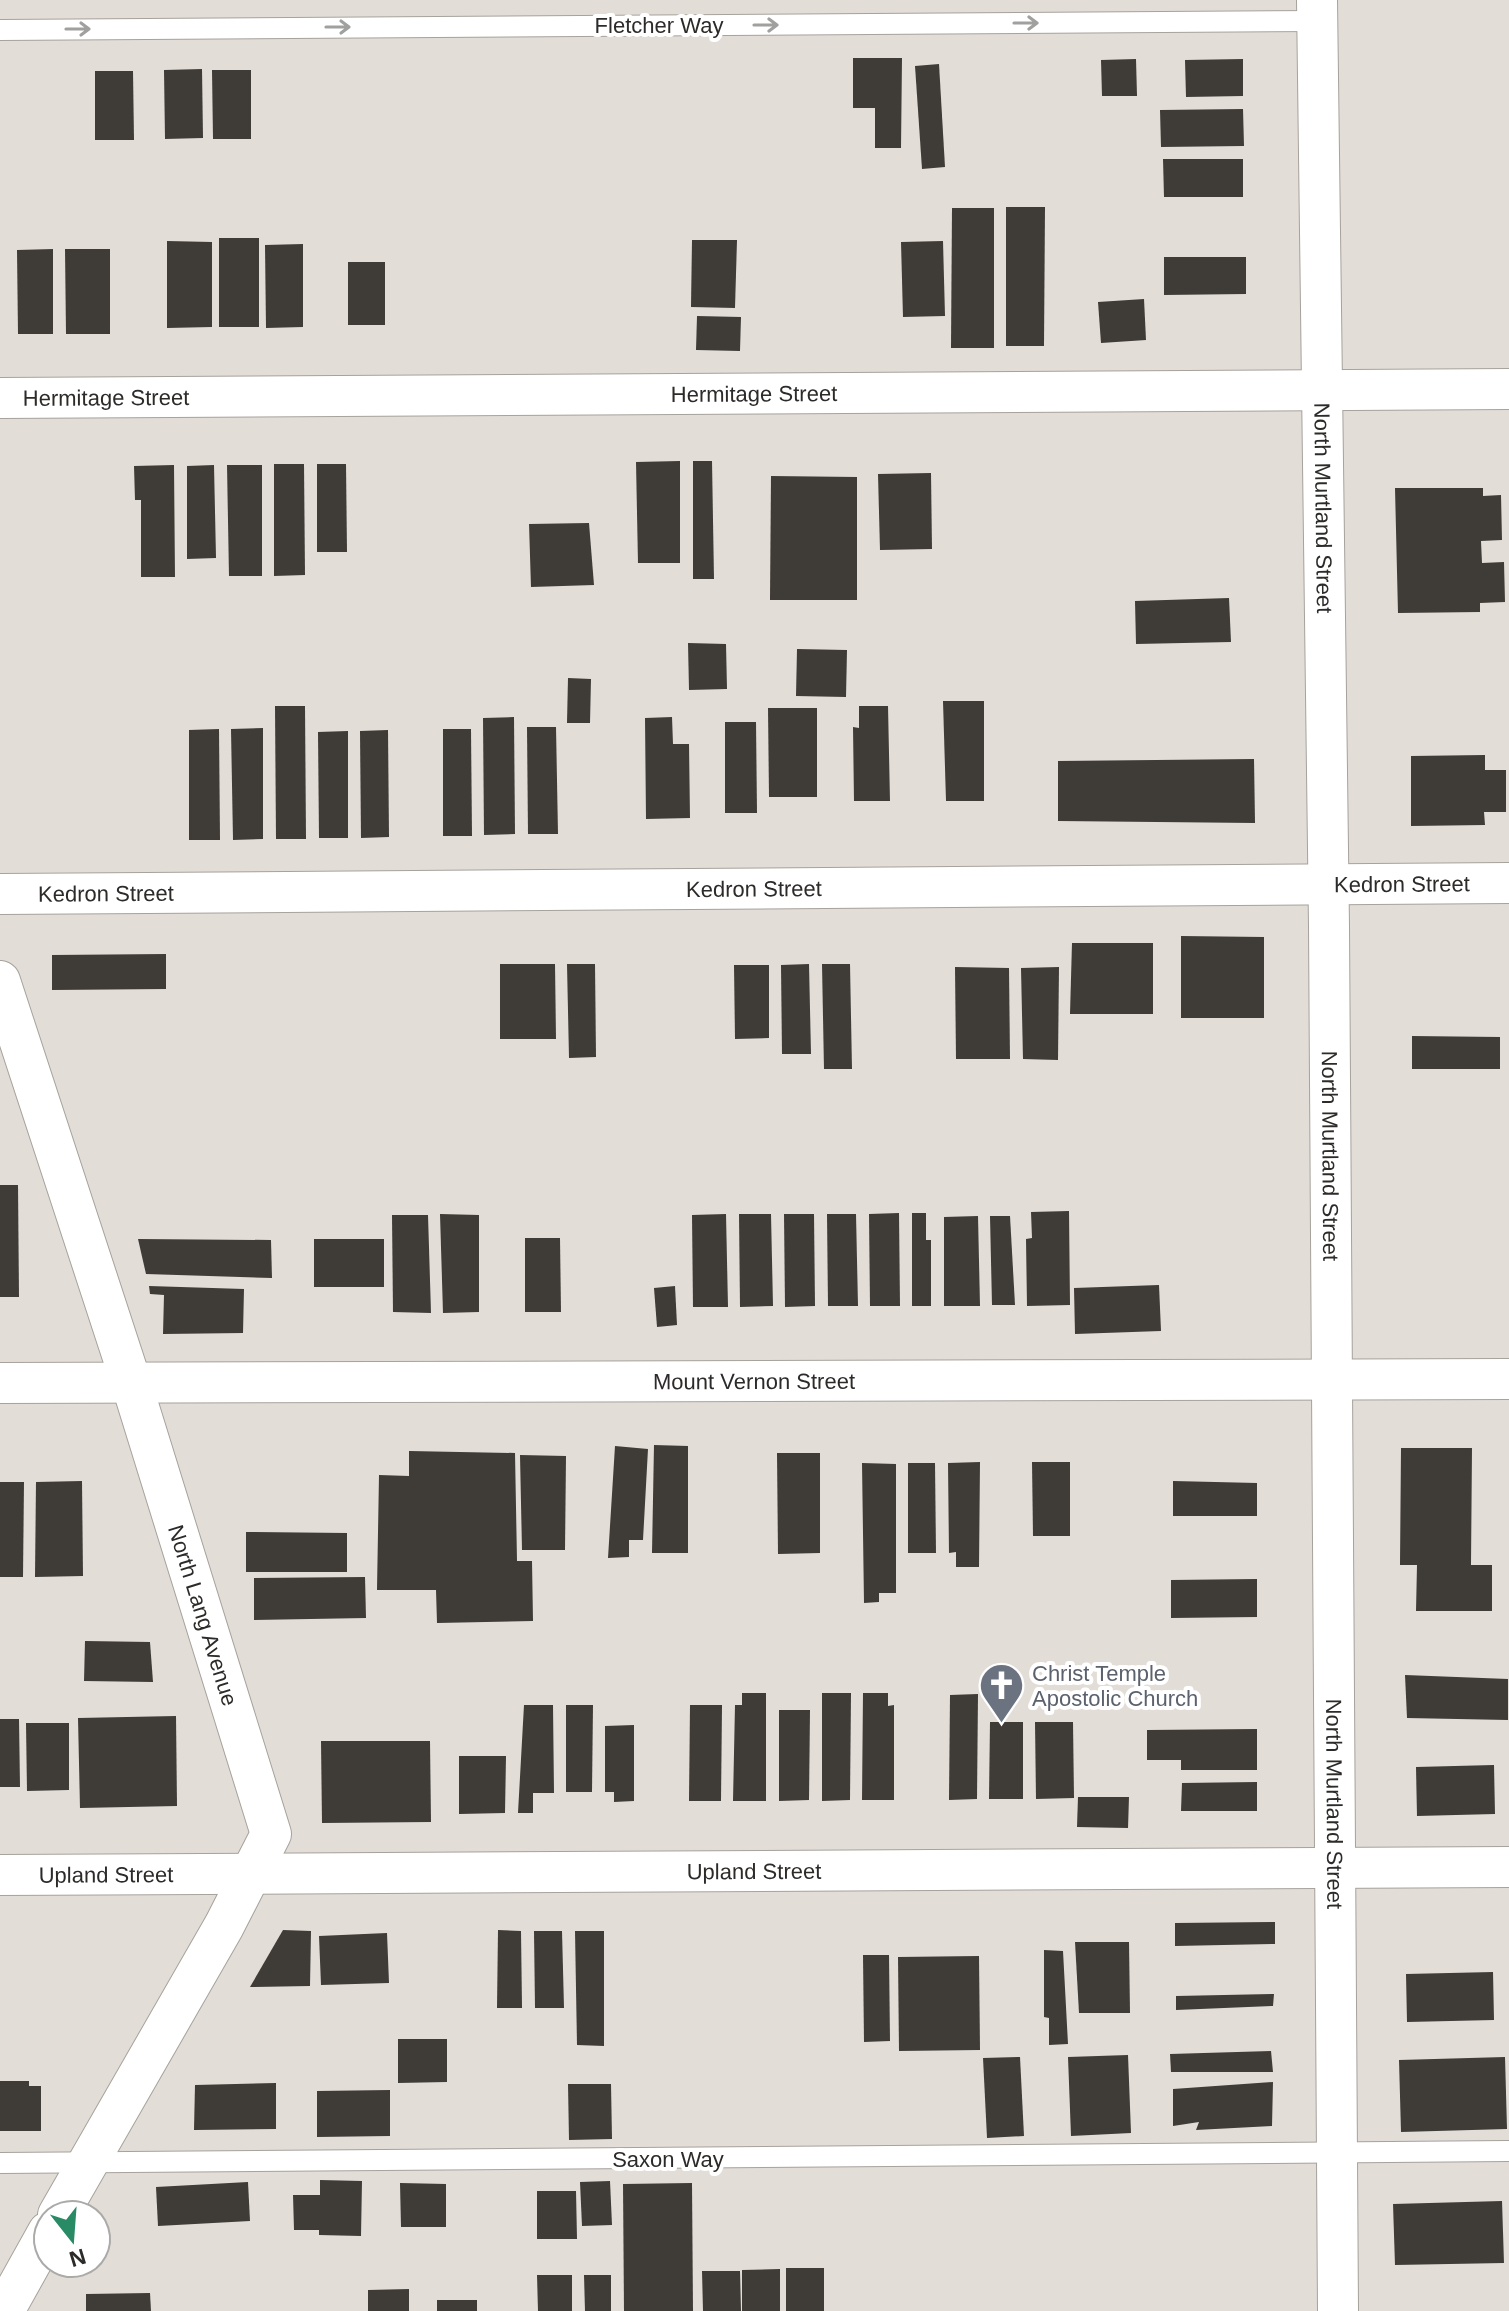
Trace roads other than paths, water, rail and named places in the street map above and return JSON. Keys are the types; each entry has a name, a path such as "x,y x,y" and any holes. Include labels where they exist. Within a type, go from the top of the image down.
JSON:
{"street":[{"name":"North Murtland Street","path":"1318,11 1329,883 1329,1377 1338,2311"},
{"name":"Hermitage Street","path":"0,398 1509,389"},
{"name":"Kedron Street","path":"0,894 1509,883"},
{"name":"North Lang Avenue","path":"0,981 131,1382 271,1834 252,1873 67,2199"},
{"name":"Mount Vernon Street","path":"0,1383 1329,1377 1509,1379"},
{"name":"Upland Street","path":"0,1875 1509,1867"},
{"path":"4,2311 32,2261"}],"lane":[{"name":"Fletcher Way","path":"0,30 1318,11"},
{"name":"Saxon Way","path":"0,2163 1509,2151"}],"place":[{"name":"Christ Temple Apostolic Church","path":"1001,1725"}]}
